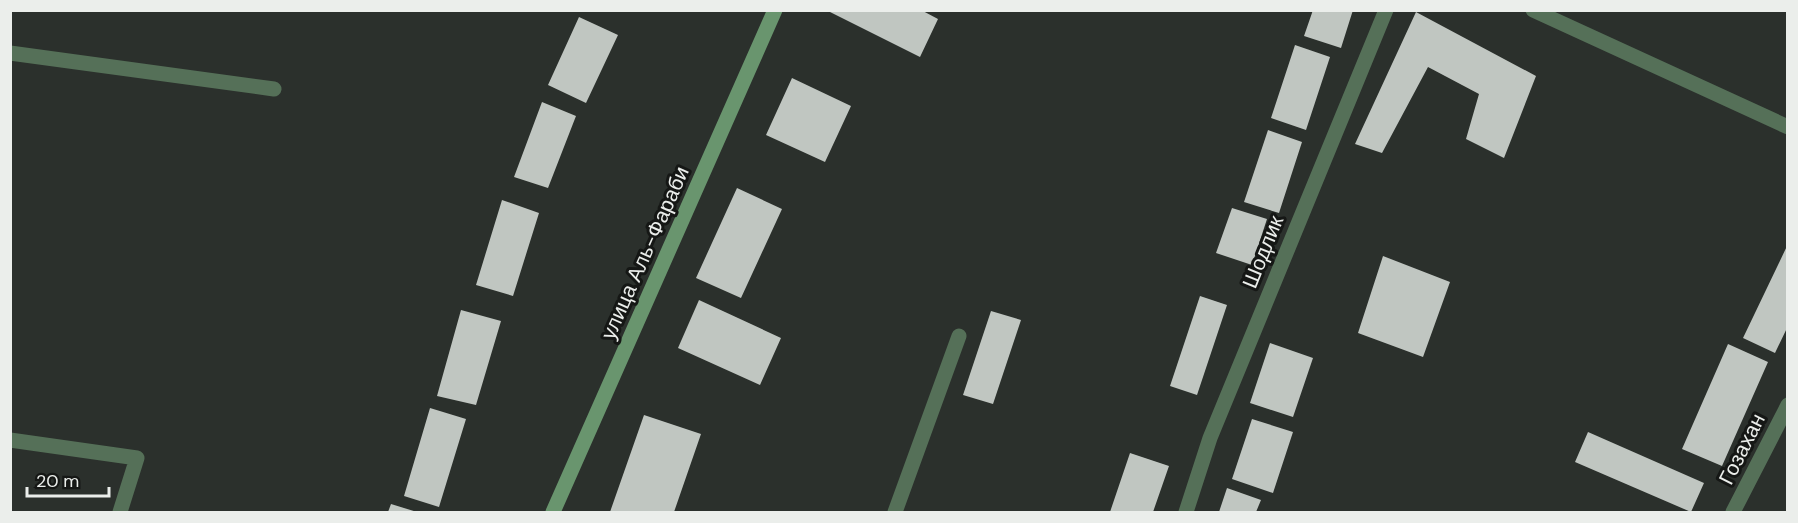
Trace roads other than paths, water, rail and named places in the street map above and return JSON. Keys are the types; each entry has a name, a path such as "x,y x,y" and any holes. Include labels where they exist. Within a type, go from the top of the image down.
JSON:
{"main road":[{"name":"улица Аль-Фараби","path":"553,513 775,10"}],"street":[{"name":"Шодлик","path":"1186,513 1210,438 1386,10"},
{"path":"1533,10 1788,127"},
{"path":"10,53 274,89"},
{"path":"895,513 959,336"},
{"name":"Гозахан","path":"1733,513 1788,405"},
{"path":"10,440 138,458 120,513"}]}
